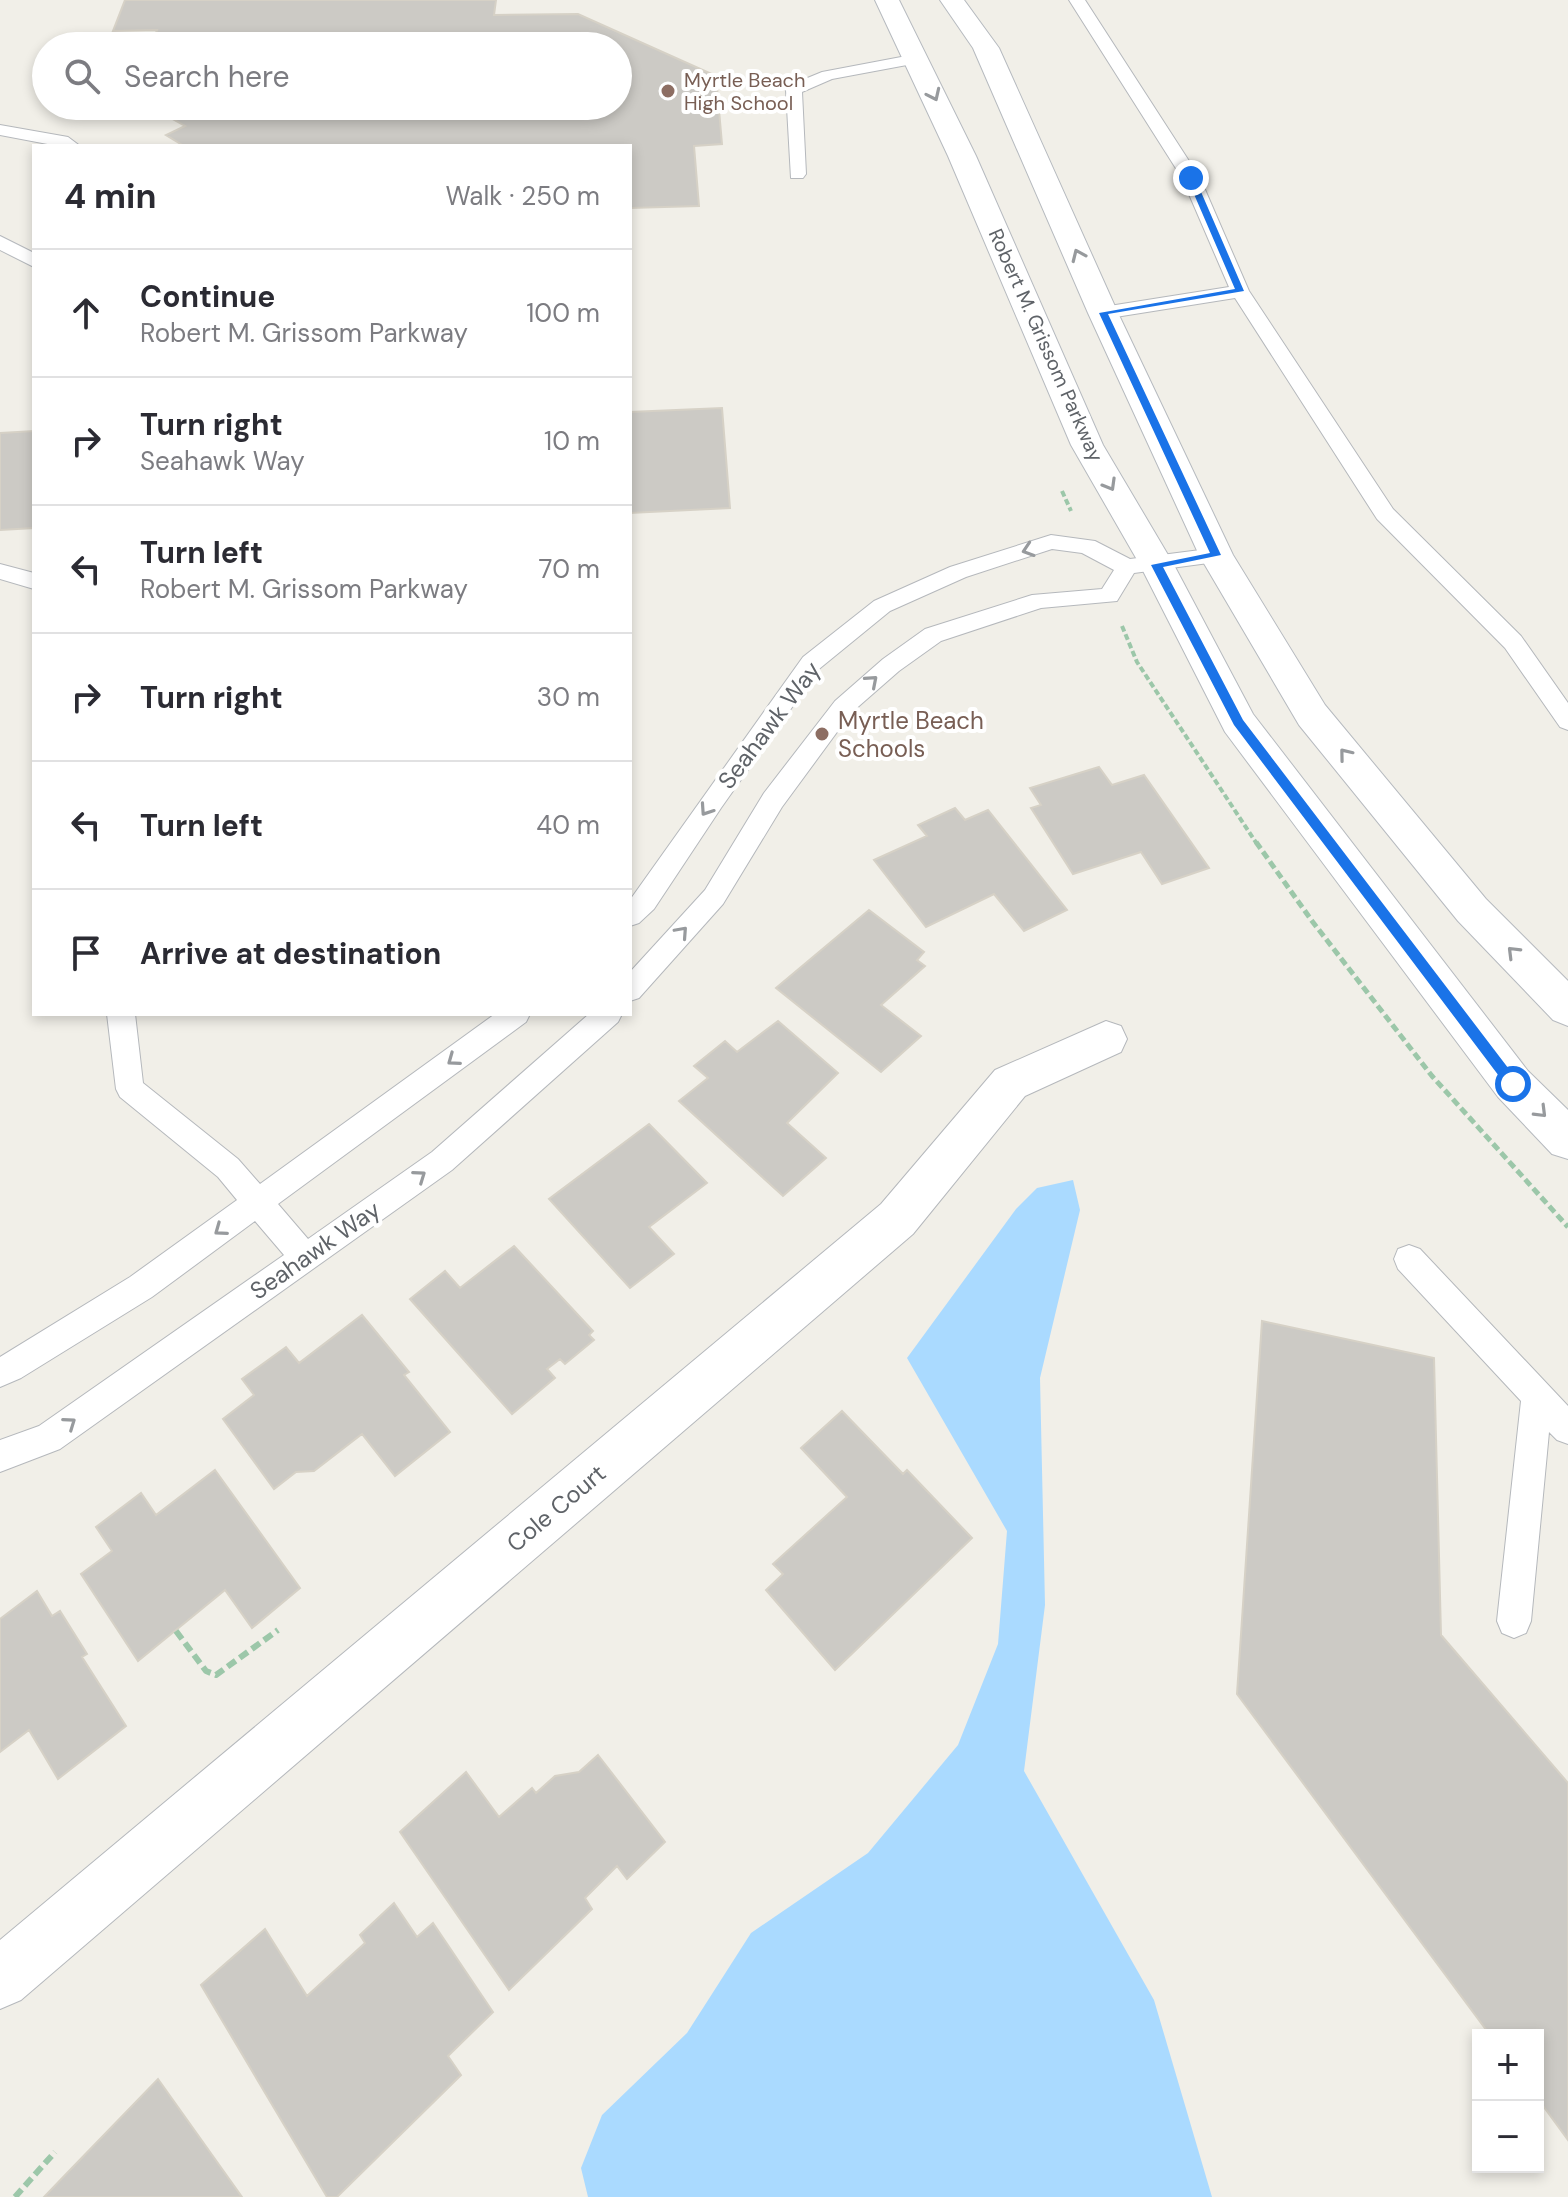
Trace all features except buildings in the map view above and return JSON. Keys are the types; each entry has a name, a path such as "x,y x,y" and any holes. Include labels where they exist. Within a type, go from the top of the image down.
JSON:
{"main road":[{"name":"Robert M. Grissom Parkway","path":"887,0 917,59 1142,566 1238,722 1513,1084 1568,1140"},
{"path":"952,0 986,48 1103,313 1216,555 1312,715 1472,910 1568,1008"},
{"name":"Cole Court","path":"0,1979 897,1219 1010,1083 1106,1039"}],"lane":[{"path":"1077,0 1191,178 1240,291 1385,514 1513,642 1568,721"},
{"path":"797,174 794,90 828,75 917,59"},
{"path":"0,130 67,144"},
{"path":"0,242 32,260"},
{"path":"1103,313 1240,291"},
{"name":"Seahawk Way","path":"632,914 645,902 712,801 811,663 882,606 958,572 1051,542 1087,546 1142,566 1109,596 1040,600 933,635 891,665 843,707 773,800 714,897 632,988"},
{"path":"1142,566 1216,555"},
{"path":"0,571 32,580"},
{"path":"121,1016 130,1089 228,1168 305,1257"},
{"path":"0,1372 141,1287 513,1016"},
{"name":"Seahawk Way","path":"0,1456 49,1438 442,1161 606,1016"},
{"path":"1409,1259 1568,1429"},
{"path":"1514,1621 1537,1398"}],"path":[{"path":"176,1631 206,1671 216,1675 278,1630"},
{"path":"15,2197 55,2152"}],"water":[{"path":"1073,1180 1080,1210 1040,1378 1045,1605 1024,1771 1154,2000 1212,2197 588,2197 581,2168 602,2115 687,2033 751,1933 868,1853 958,1745 998,1644 1007,1531 907,1358 1016,1209 1037,1188"}],"place":[{"name":"Myrtle Beach High School","path":"668,91"},
{"name":"Myrtle Beach Schools","path":"822,734"}],"route":[{"path":"1191,178 1240,291 1103,313 1216,555 1157,565 1238,722 1513,1084"}]}
